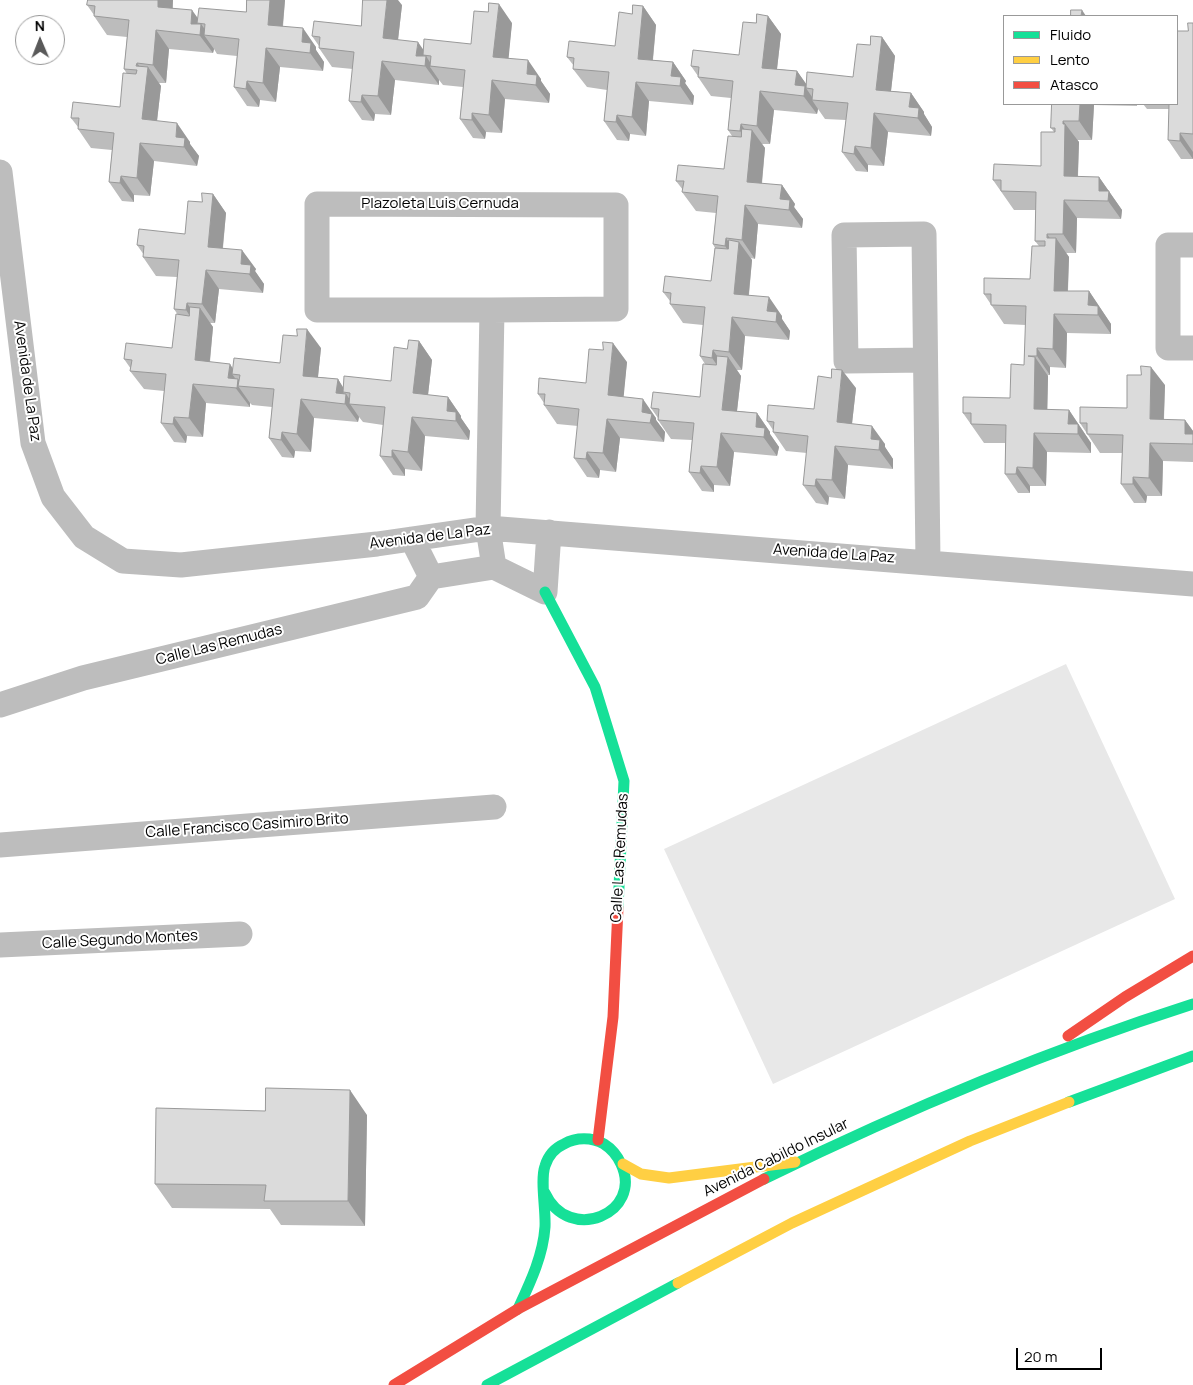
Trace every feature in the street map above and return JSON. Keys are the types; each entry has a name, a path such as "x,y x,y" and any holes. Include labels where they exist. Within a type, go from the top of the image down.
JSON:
{"main road":[{"name":"Calle Las Remudas","path":"545,592 595,687 624,781 613,1017 598,1140"},
{"path":"1036,1058 1125,997 1193,956"},
{"name":"Avenida Cabildo Insular","path":"394,1385 518,1309 726,1198 799,1162 940,1098 1036,1058 1127,1025 1193,1004"},
{"path":"487,1385 792,1223 970,1141 1111,1085 1193,1056"},
{"path":"1111,1085 1193,1063"},
{"path":"581,1138 598,1140 613,1150 623,1164 626,1178 624,1193 617,1206 606,1215 592,1221 577,1220 563,1215 552,1206 545,1193 542,1183 546,1162 565,1143 573,1140 581,1138"},
{"path":"623,1164 641,1174 669,1178 799,1162"},
{"path":"518,1309 537,1268 544,1233 545,1193"}],"street":[{"name":"Avenida de La Paz","path":"0,172 34,444 54,497 84,537 123,561 181,565 377,544 488,528 1193,584"},
{"name":"Plazoleta Luis Cernuda","path":"317,204 616,205 616,309 492,310 317,310 317,204"},
{"path":"926,360 846,361 844,235 924,234 926,360 928,562"},
{"path":"1193,245 1168,245 1168,348 1193,348"},
{"path":"492,310 488,528 494,567"},
{"path":"412,539 431,578 494,567 545,592 549,532"},
{"name":"Calle Las Remudas","path":"0,705 83,678 417,597 431,578"},
{"name":"Calle Francisco Casimiro Brito","path":"0,845 494,807"},
{"name":"Calle Segundo Montes","path":"0,946 240,934"}],"shaded area":[{"path":"1066,664 1175,899 773,1084 664,849"}],"building":[{"path":"88,0 158,0 158,7 192,10 191,24 201,24 200,35 156,30 153,65 137,63 136,66 148,67 142,119 177,123 176,137 185,138 184,147 140,143 137,178 121,176 120,183 109,182 114,133 78,129 79,118 71,118 73,102 120,107 123,73 136,74 137,70 124,69 129,20 94,16 95,6 87,5"},
{"path":"247,0 270,0 268,25 303,28 302,42 311,43 310,53 266,48 263,83 247,81 246,89 234,87 239,39 204,35 205,24 197,23 199,8 246,12"},
{"path":"363,0 387,0 383,38 418,42 416,56 426,56 425,66 382,61 378,96 362,95 361,102 349,101 354,52 319,48 320,37 312,36 314,21 361,26"},
{"path":"489,3 499,4 493,57 528,60 527,74 537,75 536,85 492,80 489,115 472,113 472,120 460,119 465,70 430,66 431,56 423,55 424,39 471,44 474,11 488,12"},
{"path":"633,5 643,6 638,59 673,62 671,76 681,77 680,86 636,82 632,117 617,115 616,122 604,121 609,72 573,69 574,58 567,57 569,41 615,46 619,12 632,14"},
{"path":"1071,10 1082,10 1081,15 1071,15"},
{"path":"757,14 768,16 762,68 797,71 795,85 805,86 804,96 760,91 757,126 741,124 740,131 728,130 733,81 698,77 699,67 691,66 693,50 739,55 743,22 756,23"},
{"path":"1188,23 1193,23 1193,134 1180,133 1180,141 1168,140 1169,105 1178,105 1178,31 1188,31"},
{"path":"871,36 882,37 876,90 911,93 909,107 919,108 918,118 874,113 871,148 855,146 854,154 842,152 848,103 812,100 813,89 806,88 807,72 853,77 857,44 870,45"},
{"path":"1052,105 1080,105 1079,121 1063,121 1063,124 1065,124 1064,176 1099,177 1099,191 1109,191 1108,201 1064,200 1063,234 1047,234 1047,238 1056,238 1054,291 1089,291 1088,305 1098,306 1098,315 1054,314 1053,349 1037,348 1037,356 1028,356 1035,357 1034,409 1069,410 1068,424 1078,424 1078,434 1034,433 1033,468 1017,467 1016,474 1005,474 1006,425 971,424 971,413 963,413 963,397 1010,398 1011,364 1024,365 1026,306 991,305 991,294 984,294 984,278 1030,279 1032,246 1045,246 1045,241 1035,241 1036,192 1001,191 1001,180 993,180 994,164 1041,166 1041,132 1055,132 1055,128 1051,128"},
{"path":"742,129 752,130 747,182 782,185 780,199 790,200 789,210 745,205 742,240 726,238 725,246 713,244 718,196 682,192 684,181 676,181 678,165 724,169 728,136 741,137"},
{"path":"202,193 213,194 208,247 242,250 241,264 251,265 250,274 206,270 202,304 187,303 186,310 174,309 179,260 143,257 144,246 137,245 139,229 185,234 188,201 202,202"},
{"path":"729,240 739,242 734,294 769,297 767,311 777,312 776,322 732,317 729,352 713,350 712,358 700,356 705,307 670,304 671,293 663,292 665,276 711,281 715,248 728,249"},
{"path":"190,307 200,308 195,360 230,364 228,378 238,379 237,388 193,384 189,418 174,417 173,424 161,423 166,374 130,371 132,360 124,359 126,343 172,348 176,314 189,316"},
{"path":"297,329 307,329 303,376 338,379 336,393 346,394 345,404 301,399 297,434 282,432 281,440 269,438 274,389 238,386 240,375 232,374 234,358 280,363 283,335 297,336"},
{"path":"409,340 419,341 413,393 448,397 447,411 456,412 456,421 412,417 408,452 392,450 392,457 380,456 385,407 349,404 350,393 343,392 344,376 391,381 394,347 407,349"},
{"path":"603,342 613,343 608,395 643,399 642,412 652,414 650,423 607,419 603,453 587,452 586,459 574,458 579,409 544,405 545,394 538,394 539,378 586,383 589,349 603,350"},
{"path":"717,356 728,357 722,410 757,413 756,427 765,428 764,437 721,433 717,467 701,466 700,473 689,472 694,423 658,420 659,409 651,408 653,392 700,397 703,364 716,365"},
{"path":"1141,366 1151,367 1150,419 1185,420 1185,434 1193,434 1193,444 1150,443 1149,478 1133,477 1133,484 1121,484 1123,435 1087,434 1087,423 1080,423 1080,407 1127,408 1127,375 1141,375"},
{"path":"832,369 842,370 837,422 872,426 871,439 880,440 879,450 835,446 832,480 816,479 815,486 803,485 808,436 773,432 774,422 767,421 768,405 814,409 818,376 831,378"},
{"path":"266,1088 350,1090 348,1201 264,1201 266,1185 155,1184 156,1108 265,1111"}],"traffic: fast":[{"path":"545,592 595,687 624,781 618,908"},
{"path":"764,1179 922,1106 975,1084 1029,1062 1193,1004"},
{"path":"1069,1102 1193,1056"},
{"path":"518,1309 542,1248 545,1227 544,1172 546,1162 552,1153 569,1142 589,1139 604,1144 616,1155 621,1164 625,1181 622,1197 613,1208 601,1216 586,1220 570,1217 556,1209 545,1193"},
{"path":"487,1385 678,1283"}],"traffic: slow":[{"path":"678,1283 792,1223 970,1141 1069,1102"},
{"path":"623,1164 641,1174 669,1178 795,1162"}],"traffic: jam":[{"path":"598,1140 613,1017 618,908"},
{"path":"1068,1036 1125,997 1193,956"},
{"path":"394,1385 518,1309 764,1179"}]}
